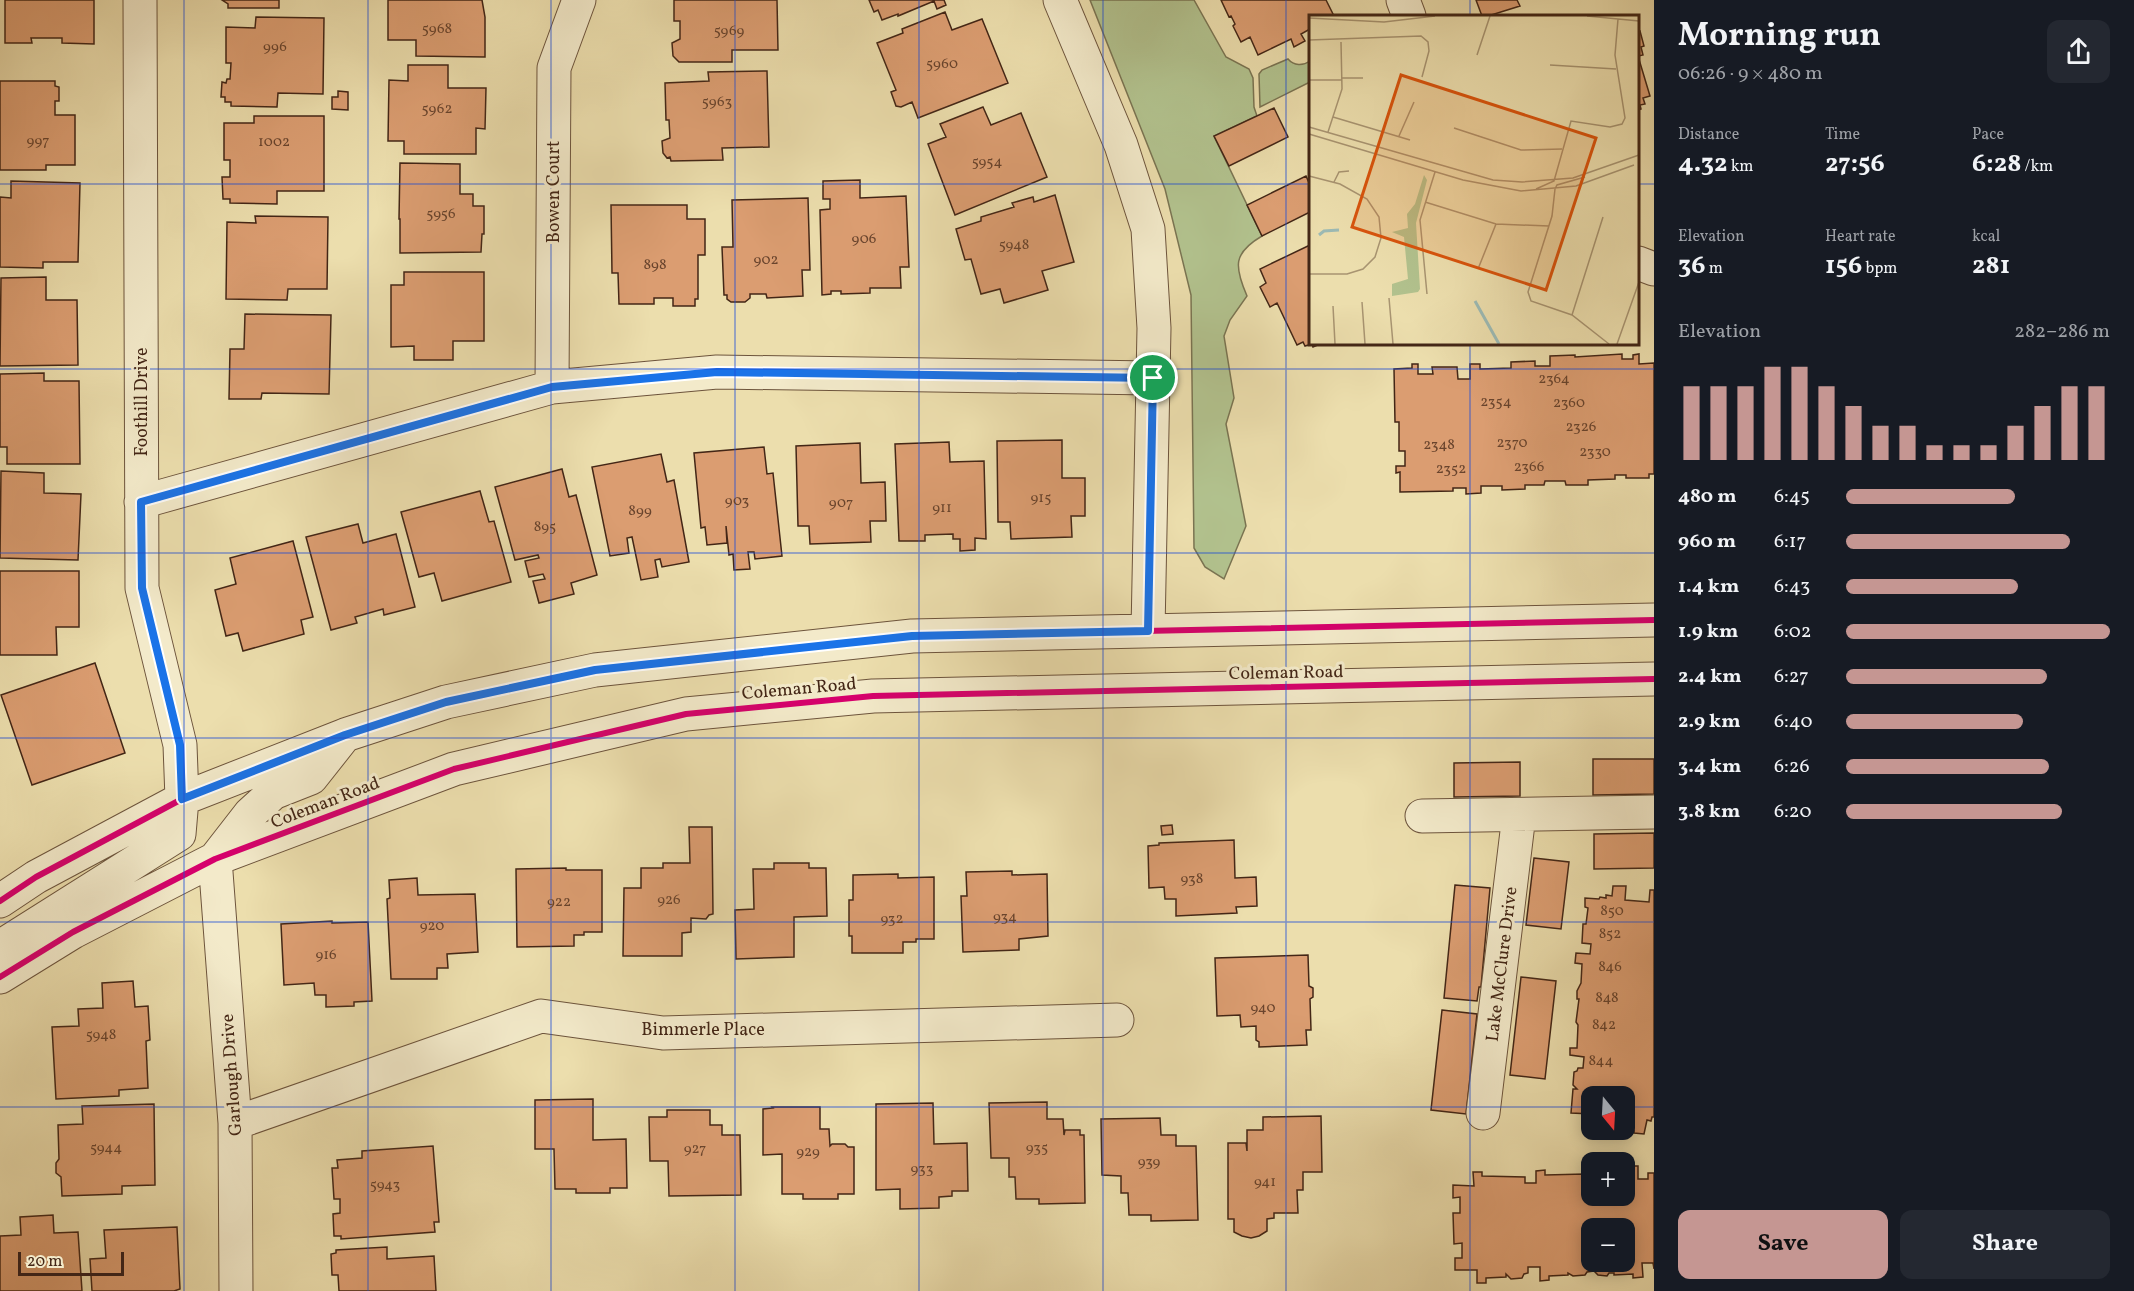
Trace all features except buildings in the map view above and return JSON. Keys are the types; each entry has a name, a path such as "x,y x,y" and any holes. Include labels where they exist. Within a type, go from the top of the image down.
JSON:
{"street":[{"name":"Foothill Drive","path":"0,950 8,942 179,834 182,799 180,745 142,588 140,0"},
{"name":"Bowen Court","path":"552,387 554,68 579,0"},
{"path":"1060,0 1121,145 1148,229 1154,328 1148,631"},
{"path":"1403,0 1409,15"},
{"path":"1639,263 1654,269"},
{"path":"141,502 552,387 717,372 1153,378"},
{"path":"0,901 36,877 182,799 345,735 446,702 595,670 912,636 1654,620"},
{"name":"Coleman Road","path":"0,977 73,932 215,859 454,768 686,714 873,696 1654,679"},
{"path":"215,859 250,814 273,793 311,778 345,735"},
{"path":"1422,816 1654,812"},
{"name":"Lake McClure Drive","path":"1484,1113 1519,815"},
{"name":"Garlough Drive","path":"215,859 236,1123 237,1291"},
{"name":"Bimmerle Place","path":"236,1123 541,1016 663,1033 1117,1020"}],"green space":[{"path":"1090,0 1194,0 1226,57 1249,69 1253,78 1254,107 1257,116 1214,136 1262,236 1252,242 1241,255 1238,268 1247,296 1230,320 1224,336 1234,398 1226,424 1246,526 1224,579 1205,567 1194,548 1191,295 1165,189"},
{"path":"1288,59 1299,65 1309,62 1309,82 1260,107 1259,74 1262,70"}],"cycle path":[{"path":"0,901 36,877 182,799 345,735 446,702 595,670 912,636 1654,620"},
{"path":"0,977 73,932 215,859 454,769 686,714 873,696 1654,679"}],"route":[{"path":"717,372 1153,378 1148,631 912,636 595,670 446,702 345,735 182,799 180,745 142,588 141,502 552,387 717,372"}]}
